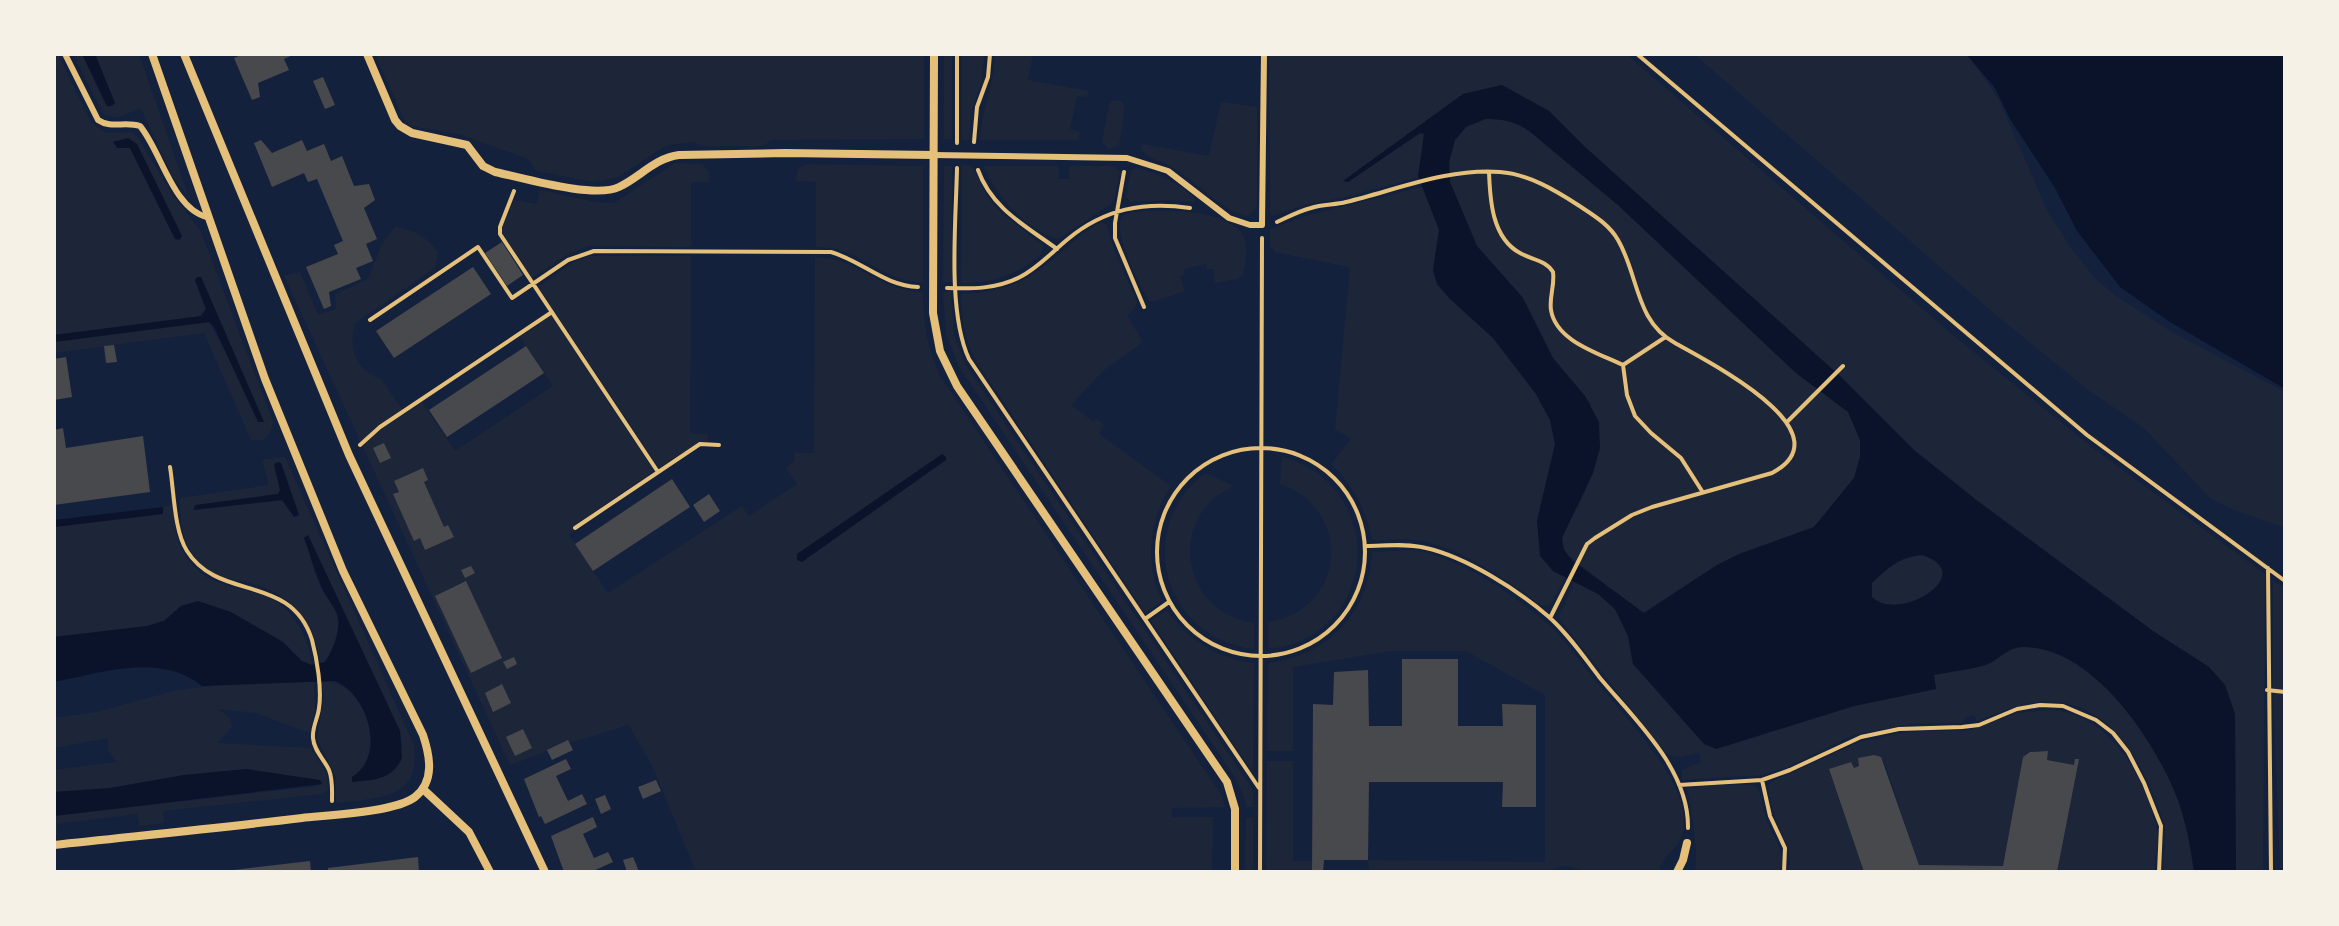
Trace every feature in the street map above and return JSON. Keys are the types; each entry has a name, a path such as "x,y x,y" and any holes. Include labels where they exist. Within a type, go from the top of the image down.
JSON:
{"street":[{"path":"54,845 331,815 403,804 423,789 429,769 423,735 332,544 265,379 152,54"},
{"path":"184,54 349,455 545,872"},
{"path":"367,54 400,126 412,133 467,145 488,169 599,192 616,189 665,158 679,155 933,155"},
{"path":"934,54 933,288 935,336 945,365 1230,789 1235,809 1235,872"},
{"path":"423,789 469,832 490,872"},
{"path":"1677,872 1687,843"}],"lane":[{"path":"65,54 98,120 109,125 132,123 140,126 182,199 191,210 207,217"},
{"path":"933,155 1127,158 1168,171 1238,222 1262,225 1264,54"}],"path":[{"path":"957,54 956,288 959,333 975,369 1260,790"},
{"path":"1637,54 2087,435 2285,581"},
{"path":"1127,158 1115,238 1144,307"},
{"path":"1260,872 1262,225 1312,207 1348,202 1400,186 1469,172 1521,176 1546,186 1608,226 1623,249 1647,317 1665,338 1745,385 1788,421 1793,446 1788,463 1772,473 1671,500 1632,515 1587,544 1550,618"},
{"path":"1489,172 1494,217 1502,236 1518,252 1544,263 1553,272 1551,309 1557,325 1571,339 1623,365"},
{"path":"517,176 512,200 499,231 658,472"},
{"path":"370,320 478,247 512,298 568,260 594,251 831,252 851,259 896,284 986,288 1018,278 1044,261 1090,222 1118,210 1167,205 1199,208 1211,203"},
{"path":"349,455 380,427 552,312"},
{"path":"1623,365 1665,338"},
{"path":"1623,365 1627,395 1635,416 1681,458 1702,491"},
{"path":"1788,421 1843,366"},
{"path":"575,528 700,444 719,445"},
{"path":"1261,447 1300,456 1332,476 1357,511 1365,546 1361,584 1345,614 1334,626 1308,645 1261,657 1214,645 1195,633 1169,602 1161,580 1157,544 1163,518 1189,477 1215,459 1242,448 1261,447"},
{"path":"170,467 179,532 194,561 223,582 258,589 284,603 305,626 314,655 319,691 319,711 313,739 331,776 331,815"},
{"path":"1365,546 1427,548 1496,580 1550,618 1652,743 1679,785 1687,806 1687,843"},
{"path":"2268,568 2271,872"},
{"path":"1144,619 1169,602"},
{"path":"2267,690 2285,692"},
{"path":"1679,785 1762,780 1861,737 1899,729 1979,725 2017,709 2040,705 2063,706 2096,720 2113,733 2128,752 2161,826 2159,872"},
{"path":"1762,780 1770,816 1785,848 1784,872"},
{"path":"1554,872 1574,872"}],"shaded area":[{"path":"54,54 58,54 91,122 106,133 131,132 137,136 173,195 201,232 273,422 269,434 263,440 251,440 204,333 54,353 54,342 209,322 264,422 201,277 195,281 206,309 197,318 54,335","holes":["130,148 181,239 175,239"]},
{"path":"73,54 82,54 107,106 115,103 95,54 139,54 189,198 172,175 142,111 139,109 117,118 104,115"},
{"path":"82,54 95,54 115,103 112,106 107,106"},
{"path":"375,54 924,54 924,139 771,140 758,146 704,146 693,142 667,145 618,177 594,182 536,171 528,159 462,135 405,122"},
{"path":"944,54 952,54 952,139 944,139"},
{"path":"962,54 984,54 981,84 971,112 969,140 962,140"},
{"path":"995,54 1033,54 1028,80 1089,91 1088,97 1077,96 1070,129 1080,132 1078,140 980,140"},
{"path":"1269,54 1626,54 1960,341 2097,451 2265,574 2263,872 2236,872 2235,714 2225,685 2209,667 2153,631 1914,450 1840,376 1549,111 1502,85 1463,94 1343,181 1348,182 1422,132 1425,134 1419,177 1272,216"},
{"path":"1694,54 1967,54 1998,98 2048,212 2095,278 2116,296 2172,332 2285,392 2285,528 2210,498 2144,428 2088,390 1990,310"},
{"path":"1966,54 2285,54 2285,389 2170,322 2120,287 2077,231 2055,188 2010,119 1995,88"},
{"path":"1502,85 1549,111 1840,376 1914,450 2153,631 2209,667 2225,685 2235,714 2236,872 2194,872 2178,800 2155,752 2119,702 2098,681 2075,663 2050,651 2025,647 2014,649 1988,664 1934,675 1936,689 1854,706 1716,749 1704,744 1633,664 1628,636 1615,609 1598,594 1553,571 1540,556 1537,521 1555,444 1550,420 1536,394 1493,338 1437,284 1433,270 1439,230 1418,176 1424,134 1420,133 1348,182 1343,181 1463,94","holes":["1485,119 1511,122 1534,135 1618,205 1796,373 1848,412 1860,440 1860,457 1854,478 1814,527 1717,565 1644,613 1573,561 1564,550 1562,538 1593,473 1600,448 1599,422 1585,396 1553,358 1523,298 1477,246 1450,182 1449,162 1455,140 1466,127","1922,555 1938,563 1942,573 1939,583 1929,593 1899,604 1884,604 1872,597 1872,583 1883,573 1900,561"]},
{"path":"1113,100 1121,101 1125,107 1119,145 1109,149 1102,142 1109,104"},
{"path":"1221,102 1257,107 1257,207 1248,216 1229,209 1183,174 1141,150 1142,144 1209,156"},
{"path":"1486,119 1512,122 1534,135 1618,205 1796,373 1849,412 1860,440 1860,457 1854,478 1814,527 1717,565 1643,613 1567,555 1563,546 1564,530 1587,484 1591,404 1553,358 1523,298 1477,246 1450,182 1449,162 1455,140 1466,127"},
{"path":"128,138 137,144 182,236 179,240 175,239 130,148 117,148 113,142"},
{"path":"675,163 702,164 709,172 709,182 691,182 691,247 588,246 565,256 532,278 501,231 514,200 537,204 540,190 614,203"},
{"path":"805,164 923,166 923,282 894,276 846,252 816,247 816,182 796,181 797,170"},
{"path":"962,165 972,166 998,210 1042,245 1039,257 1003,277 961,283"},
{"path":"944,166 952,166 952,282 943,282"},
{"path":"983,166 1058,166 1059,179 1069,179 1070,166 1114,166 1120,172 1111,204 1058,239 1023,220 1004,200"},
{"path":"1136,168 1175,183 1195,199 1194,202 1130,202 1126,197 1131,170"},
{"path":"1423,187 1439,230 1433,270 1437,284 1493,338 1536,394 1550,420 1555,444 1537,521 1553,571 1565,577 1550,606 1540,605 1498,575 1447,548 1416,540 1372,540 1358,498 1331,464 1351,439 1335,429 1350,267 1275,252 1270,246 1270,229 1309,215"},
{"path":"1147,211 1208,215 1231,224 1245,240 1243,274 1237,279 1215,283 1213,269 1207,269 1206,264 1184,269 1185,275 1180,276 1185,291 1149,301 1124,246 1120,224 1127,214"},
{"path":"1101,222 1107,225 1137,302 1134,310 1127,315 1143,342 1104,370 1071,405 1094,422 1096,419 1104,425 1099,434 1171,486 1158,513 1152,542 1153,572 1162,601 1145,613 979,366 967,340 962,313 961,293 991,291 1030,276"},
{"path":"395,227 419,235 433,246 438,252 435,268 355,323 352,341 360,364 381,379 405,413 422,402 455,451 553,386 520,337 551,315 654,471 572,527 575,531 569,535 608,593 742,506 749,516 797,484 786,468 794,461 795,453 814,453 815,257 843,262 894,287 923,292 927,335 940,376 1222,796 1225,807 1172,808 1172,817 1213,817 1212,872 696,872 654,770 629,725 510,765 284,276 300,272 318,315 336,309 335,294 368,279 382,244"},
{"path":"588,256 691,256 690,433 708,434 707,442 699,442 659,468 538,287"},
{"path":"201,277 264,422 258,422 209,322 54,342 54,335 201,316 206,309 195,280"},
{"path":"943,292 951,292 954,335 967,367 1253,790 1253,807 1246,807 1234,776 959,367 946,334"},
{"path":"942,454 946,460 802,562 797,560 797,554"},
{"path":"285,457 414,745 415,763 411,777 393,793 367,800 336,803 336,778 317,738 324,697 322,681 336,683 349,690 366,716 370,748 366,762 357,774 403,749 400,731 309,537 315,571 338,619 333,648 321,664 314,638 292,605 270,590 210,571 195,558 186,542 179,498 269,485 262,460","holes":["281,463 299,515 297,517 282,500 193,510 196,505 278,494 280,490 274,467"]},
{"path":"1282,457 1317,473 1341,497 1354,527 1357,560 1350,591 1332,619 1305,639 1268,649 1268,622 1294,614 1313,599 1326,580 1331,558 1329,536 1320,515 1304,497 1280,484"},
{"path":"281,463 299,515 294,517 282,500 194,510 195,505 278,494 280,490 274,464"},
{"path":"1205,473 1234,486 1212,500 1198,518 1191,539 1191,562 1197,583 1210,601 1229,615 1254,623 1254,649 1223,641 1198,625 1180,603 1168,578 1165,550 1169,523 1183,496"},
{"path":"172,505 179,543 188,560 214,581 259,594 280,604 302,631 312,665 302,661 283,642 230,612 181,606 164,621 147,626 54,637 54,527 163,514 163,507"},
{"path":"163,507 163,514 54,527 54,520"},
{"path":"308,535 400,731 402,758 388,775 352,782 352,777 363,767 369,755 369,726 356,699 347,688 335,681 202,686 185,676 149,667 111,670 54,682 54,637 147,626 164,621 181,606 198,601 231,612 283,642 302,661 312,665 325,662 336,639 338,620 316,574 304,538"},
{"path":"1415,550 1468,569 1548,624 1660,760 1679,795 1684,825 1679,842 1661,864 1659,872 1592,872 1565,866 1543,872 1369,872 1368,860 1545,862 1545,695 1466,651 1390,651 1293,667 1293,751 1267,751 1268,663 1309,651 1341,628 1363,594 1372,552"},
{"path":"1922,555 1938,563 1942,573 1939,583 1929,593 1899,604 1884,604 1872,597 1872,583 1883,573 1900,561"},
{"path":"2273,580 2285,589 2285,868 2280,868 2273,695"},
{"path":"1575,582 1598,594 1616,610 1628,636 1633,664 1716,749 1854,706 1936,689 1934,675 1988,664 2014,649 2025,647 2051,651 2075,663 2120,702 2155,752 2178,800 2194,872 2164,872 2163,820 2135,759 2112,728 2081,708 2063,703 2025,704 1977,721 1974,715 1966,717 1962,723 1916,723 1853,735 1788,767 1762,775 1682,780 1682,770 1701,762 1699,753 1678,757 1665,752 1561,621 1559,616"},
{"path":"1167,610 1184,631 1204,646 1228,657 1254,663 1253,773 1151,621"},
{"path":"314,682 315,710 309,733 256,713 218,709 230,718 232,727 218,743 311,748 327,774 328,790 322,794 163,811 164,823 140,826 137,814 57,824 57,835 54,836 54,816 318,786 322,781 246,769 110,788 54,792 54,770 117,762 108,750 108,738 54,748 54,718 97,712 177,690 229,684"},
{"path":"2048,710 2069,713 2089,722 2106,734 2133,768 2157,829 2155,872 2057,872 2074,765 2047,760 2047,751 2030,752 2023,757 2003,866 1919,865 1884,761 1874,755 1859,758 1859,766 1854,768 1851,762 1829,770 1864,872 1788,872 1788,850 1774,814 1768,786 1771,782 1859,742 1907,732 1972,730 2017,713"},
{"path":"1267,761 1293,761 1293,861 1313,861 1312,871 1266,870"},
{"path":"246,769 320,780 322,784 54,816 54,792 110,788 184,775"},
{"path":"1754,785 1758,788 1767,821 1781,852 1779,872 1694,872 1693,818 1687,788"},
{"path":"1253,817 1253,872 1245,872 1246,818"}],"building":[{"path":"244,54 295,54 284,59 289,70 258,83 260,97 252,100 234,58"},
{"path":"323,77 335,105 325,109 313,81"},
{"path":"261,140 272,153 302,140 307,151 324,144 331,161 342,156 354,186 369,184 375,200 364,208 377,239 366,244 373,261 356,268 361,279 329,292 331,306 324,309 306,267 338,254 334,245 343,241 317,179 308,182 304,173 272,187 254,143"},
{"path":"502,242 523,275 507,286 485,253"},
{"path":"473,267 491,294 394,358 376,331"},
{"path":"114,345 117,362 106,363 104,346"},
{"path":"526,346 544,373 447,437 429,410"},
{"path":"66,357 72,397 54,400 54,359"},
{"path":"63,428 66,448 143,436 150,492 54,505 54,430"},
{"path":"384,443 391,458 380,463 373,448"},
{"path":"423,468 428,480 424,482 444,527 448,525 454,537 425,550 420,538 414,541 393,494 399,492 394,481"},
{"path":"672,479 690,507 593,571 575,544"},
{"path":"709,494 720,511 704,522 693,505"},
{"path":"471,566 475,573 465,578 461,570"},
{"path":"466,581 502,658 471,673 435,596"},
{"path":"514,657 517,664 507,669 503,662"},
{"path":"1402,659 1458,659 1458,726 1503,726 1502,704 1536,705 1536,807 1502,807 1503,782 1369,782 1368,860 1324,860 1323,872 1312,872 1313,704 1333,705 1334,672 1368,670 1369,726 1402,726"},
{"path":"502,684 511,703 493,712 485,693"},
{"path":"523,729 532,748 515,756 506,737"},
{"path":"568,740 573,750 552,760 547,750"},
{"path":"2048,751 2047,760 2074,765 2075,759 2079,759 2057,872 1864,872 1829,769 1851,762 1854,768 1859,766 1858,758 1881,757 1919,865 2003,866 2023,757 2030,752"},
{"path":"566,759 571,769 556,776 568,801 582,794 587,804 545,824 539,817 524,779"},
{"path":"656,780 661,791 643,799 638,787"},
{"path":"605,795 611,809 601,814 595,799"},
{"path":"593,817 597,827 583,834 594,858 608,852 613,862 591,872 564,872 551,836"},
{"path":"418,857 419,872 328,872 328,868"},
{"path":"633,857 639,872 627,872 623,860"},
{"path":"310,861 311,872 233,872 233,870"}]}
